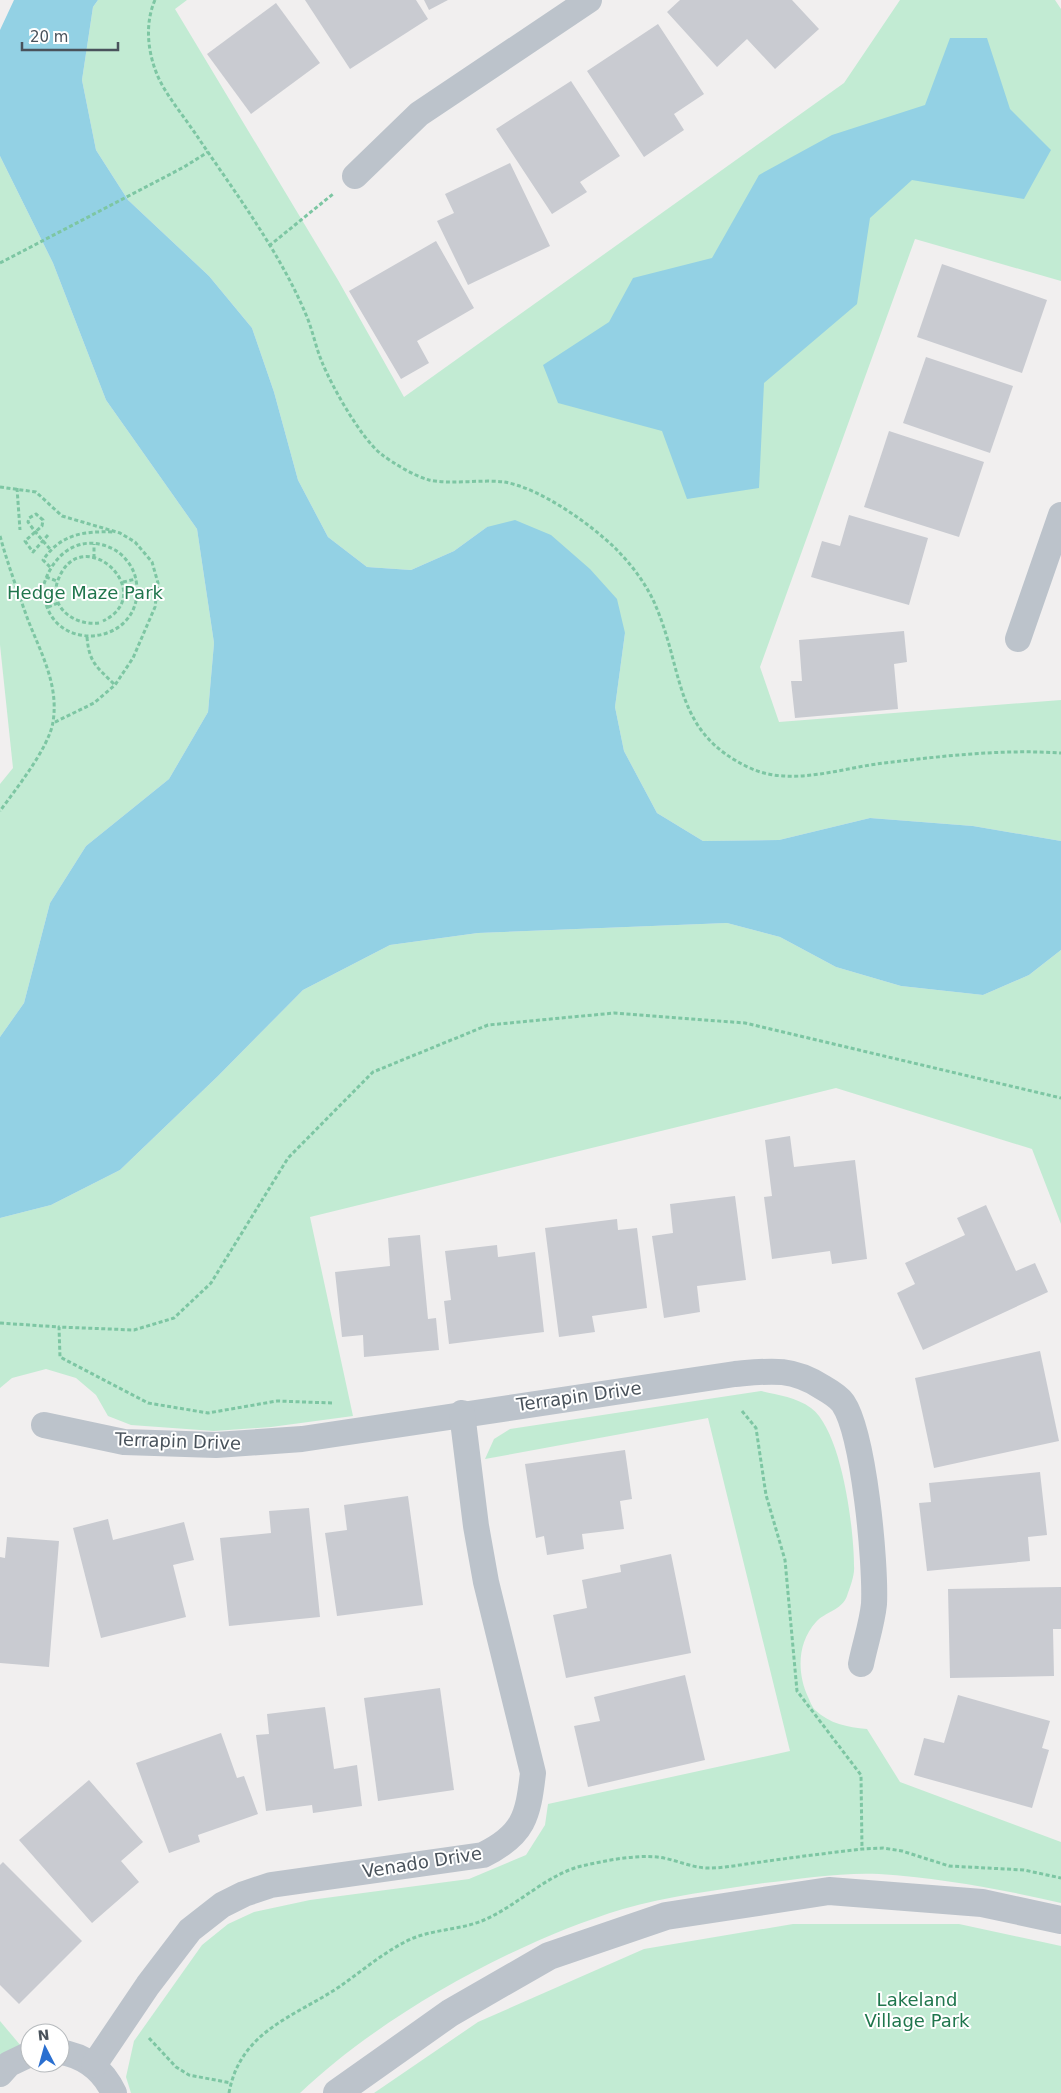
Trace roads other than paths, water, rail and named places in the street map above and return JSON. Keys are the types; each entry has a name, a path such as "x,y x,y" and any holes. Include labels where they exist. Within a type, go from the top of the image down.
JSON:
{"street":[{"path":"355,176 419,114 589,0"},
{"path":"1018,639 1061,515"},
{"name":"Terrapin Drive","path":"44,1425 124,1442 225,1445 302,1439 462,1413 764,1371 795,1373 813,1381 842,1402 850,1418 858,1447 874,1557 874,1606 862,1664"},
{"name":"Venado Drive","path":"94,2065 124,2019 190,1930 222,1905 244,1894 271,1885 483,1854 513,1837 525,1817 533,1773 486,1582 476,1526 462,1413"},
{"path":"337,2093 450,2013 549,1956 666,1916 829,1891 982,1903 1061,1920"},
{"path":"70,2053 94,2065 108,2080 114,2093"},
{"path":"0,2074 9,2064 20,2059"}],"water":[{"path":"14,0 98,0 93,7 82,80 96,150 128,200 209,276 252,328 274,392 298,480 328,537 367,567 411,570 454,551 487,527 515,520 551,535 590,569 617,599 625,633 615,707 624,751 657,813 703,841 779,840 870,818 973,826 1061,841 1061,950 1029,975 983,995 901,986 836,967 780,937 727,923 478,933 390,945 303,990 218,1076 120,1170 51,1205 0,1218 0,1037 24,1003 50,903 86,846 169,779 208,712 214,643 197,529 106,400 53,263 0,156 0,30"},
{"path":"950,38 987,38 1010,109 1051,150 1024,199 912,180 870,218 857,304 764,383 759,488 687,499 662,431 558,403 543,365 609,322 633,278 712,258 759,175 832,135 925,105"}],"park label":[{"name":"Hedge Maze Park","path":"85,592"},
{"name":"Lakeland Village Park","path":"917,2009"}]}
